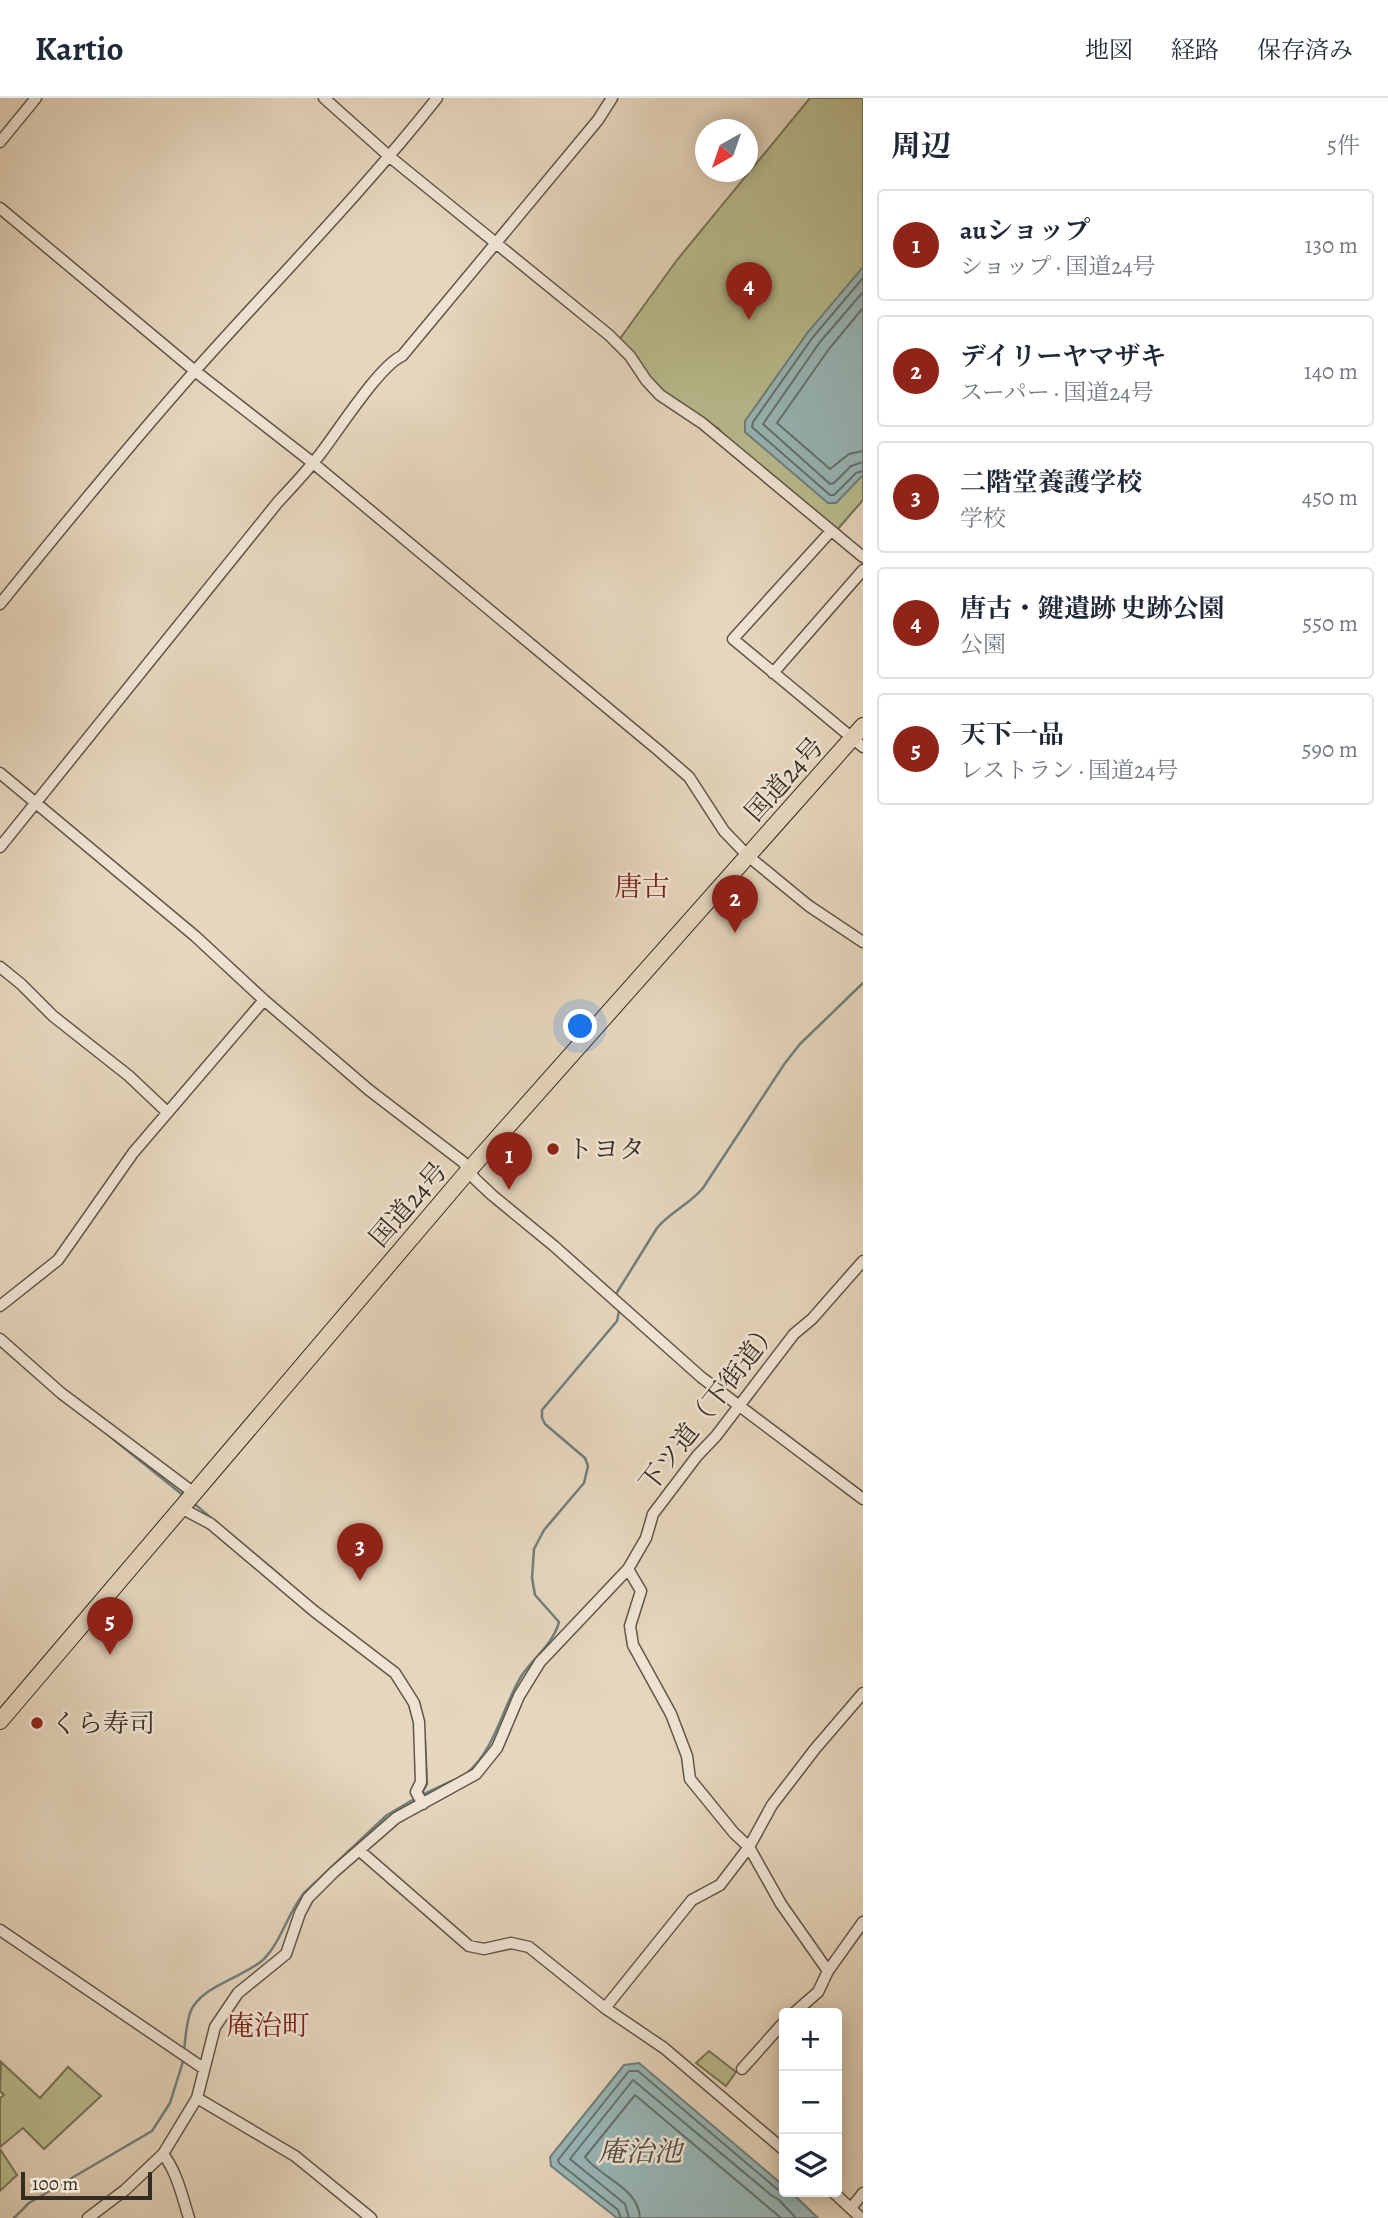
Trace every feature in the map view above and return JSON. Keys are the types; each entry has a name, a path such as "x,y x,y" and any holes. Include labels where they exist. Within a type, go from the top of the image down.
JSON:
{"highway":[{"name":"国道24号","path":"0,1721 470,1170 748,856 859,737"}],"street":[{"path":"0,142 36,98"},
{"path":"324,98 390,157 609,335 660,395 702,424 863,557"},
{"path":"0,604 118,460 195,371 390,157 437,98"},
{"path":"0,847 278,502 313,463 370,388 394,359 402,356 598,120 612,98"},
{"path":"0,208 195,371 313,463 658,750 689,777 724,831 748,856 809,906 862,940"},
{"path":"831,531 733,639 773,673 859,737"},
{"path":"773,673 863,570"},
{"path":"0,773 195,936 264,1000 369,1090 456,1155 492,1195 737,1406 863,1499"},
{"path":"0,967 67,1027 129,1076 167,1112"},
{"path":"0,1306 58,1260 133,1153 264,1000"},
{"name":"下ツ道（下街道）","path":"95,2216 163,2154 197,2098 215,2027 238,1993 286,1954 308,1898 396,1818 476,1774 497,1748 519,1696 540,1662 628,1569 646,1538 653,1514 794,1334 812,1319 863,1262"},
{"path":"0,1339 61,1393 194,1493"},
{"path":"181,1508 211,1524 314,1611 395,1673 414,1703 419,1723 422,1777 416,1792 423,1804"},
{"path":"628,1569 640,1591 630,1626 633,1646 671,1714 687,1756 690,1780 749,1847 781,1904 828,1971"},
{"path":"605,2008 692,1900 720,1885 749,1847 772,1805 863,1693"},
{"path":"360,1851 469,1946 484,1949 512,1943 529,1947 605,2008 664,2048 779,2146"},
{"path":"800,2008 818,1992 828,1971 863,1922"},
{"path":"0,1930 203,2068"},
{"path":"742,2068 779,2027"},
{"path":"197,2098 295,2155 371,2218"},
{"path":"163,2154 170,2163 189,2218"},
{"path":"851,2208 863,2193"},
{"path":"839,2197 861,2218"}],"green space":[{"path":"810,98 863,98 863,500 837,530 727,439 719,429 662,393 619,340 677,260 741,182 758,182 758,161"},
{"path":"709,2051 736,2072 726,2086 696,2063"},
{"path":"1,2062 40,2098 68,2067 101,2096 44,2149 23,2128 0,2147 0,2098 4,2095 0,2091"},
{"path":"0,2149 17,2175 0,2191"}],"water":[{"path":"863,267 863,475 836,503 828,503 745,432 745,421 808,332"},
{"name":"庵治池","path":"639,2063 779,2182 779,2197 796,2197 818,2218 617,2218 551,2166 550,2157 624,2065"}],"waterway":[{"path":"616,1294 657,1228 703,1188 800,1044 863,983"},
{"path":"466,1774 485,1752 515,1687 548,1643 559,1622 535,1595 532,1578 534,1549 544,1530 584,1483 588,1466 585,1458 545,1424 542,1410 617,1321 619,1311"},
{"path":"113,1439 184,1496"},
{"path":"192,1502 281,1576"},
{"path":"421,1795 427,1784 425,1741"},
{"path":"422,1795 454,1780"},
{"path":"184,2052 190,2013 195,2004 212,1989 264,1959 304,1893 387,1815 416,1798"},
{"path":"14,2218 29,2203 152,2131 170,2103 184,2058"}],"place":[{"name":"唐古・鍵遺跡 史跡公園","path":"749,320"},
{"name":"デイリーヤマザキ","path":"735,933"},
{"name":"トヨタ","path":"553,1149"},
{"name":"auショップ","path":"509,1190"},
{"name":"二階堂養護学校","path":"360,1581"},
{"name":"天下一品","path":"110,1655"},
{"name":"くら寿司","path":"37,1723"}],"district":[{"name":"唐古","path":"642,886"},
{"name":"庵治町","path":"268,2025"}]}
